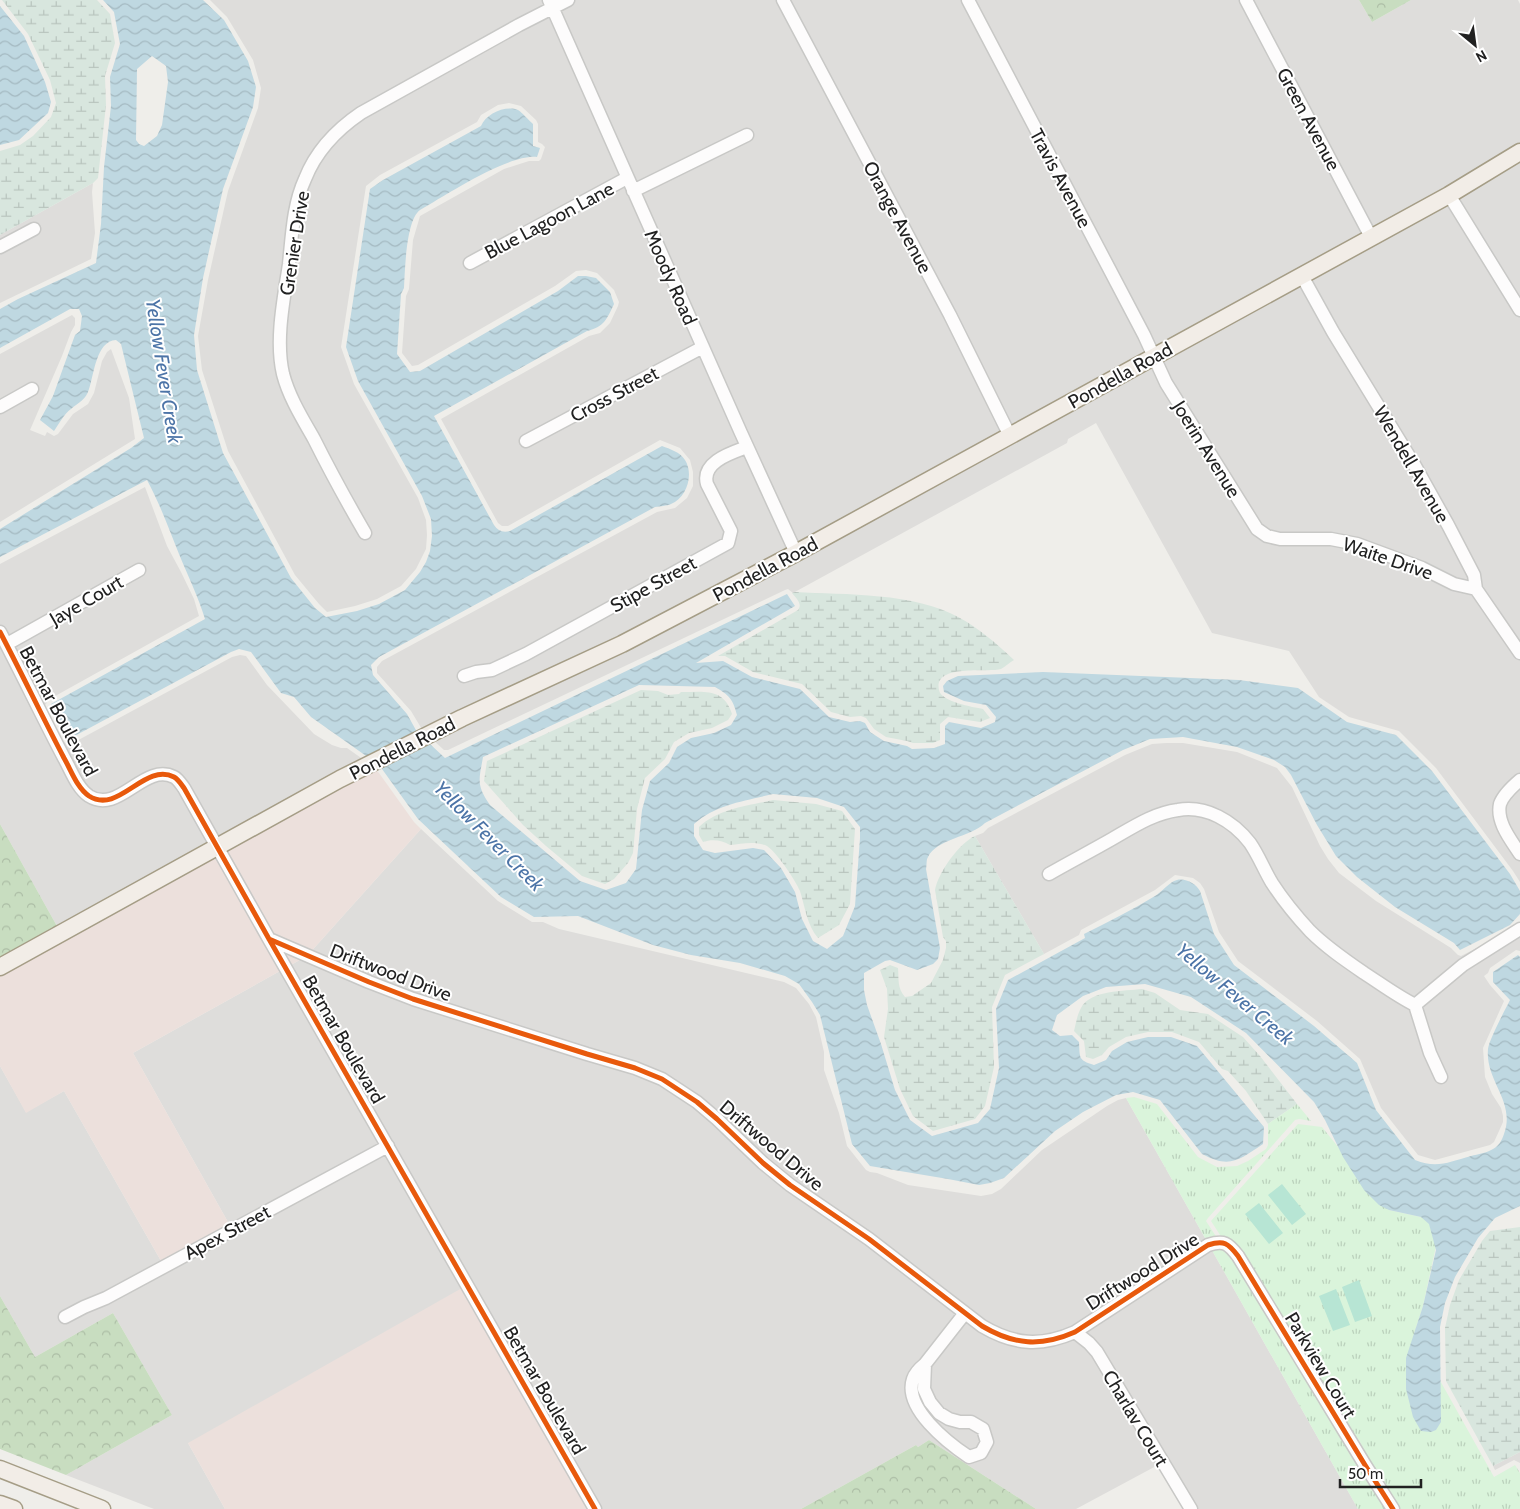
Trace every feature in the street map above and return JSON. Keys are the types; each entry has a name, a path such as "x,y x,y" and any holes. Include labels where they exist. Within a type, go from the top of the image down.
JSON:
{"main road":[{"name":"Pondella Road","path":"0,967 340,779 462,718 622,644 796,553 1449,195 1520,152"},
{"path":"0,1469 102,1509"},
{"path":"0,1504 14,1509"}],"street":[{"name":"Grenier Drive","path":"365,533 290,396 282,367 280,350 282,317 296,206 305,178 328,141 349,121 519,25 551,4 568,0"},
{"name":"Orange Avenue","path":"783,0 950,316 1010,436"},
{"name":"Travis Avenue","path":"968,0 1154,356"},
{"name":"Green Avenue","path":"1246,0 1371,237"},
{"name":"Moody Road","path":"551,4 747,447 796,553"},
{"path":"633,191 746,136"},
{"name":"Blue Lagoon Lane","path":"470,263 628,178"},
{"path":"1449,195 1520,310"},
{"path":"0,247 34,228"},
{"name":"Wendell Avenue","path":"1302,276 1333,332 1415,466 1448,525 1474,575 1476,589 1520,653"},
{"name":"Cross Street","path":"526,441 703,347"},
{"name":"Joerin Avenue","path":"1154,356 1166,383 1224,478 1257,529 1267,536"},
{"path":"0,407 32,389"},
{"name":"Stipe Street","path":"464,676 492,670 526,654 728,543 731,531 707,484 707,471 716,462 747,447"},
{"name":"Waite Drive","path":"1267,536 1280,539 1331,539 1357,544 1422,568 1454,584 1476,589"},
{"name":"Jaye Court","path":"6,644 139,570"},
{"name":"Betmar Boulevard","path":"0,632 45,723 81,788 90,797 102,800 115,798 151,776 163,774 175,777 184,788 595,1509"},
{"path":"1520,780 1500,803 1500,816 1504,828 1520,854"},
{"path":"1049,874 1155,816 1180,809 1194,809 1220,817 1232,824 1250,844 1271,882 1298,918 1323,943 1398,996 1415,1005 1430,1053 1441,1077"},
{"path":"1415,1005 1463,966 1520,929"},
{"name":"Driftwood Drive","path":"269,938 412,999 635,1068 662,1079 697,1102 763,1163 790,1184 869,1239 965,1313 992,1332 1003,1337 1020,1341 1041,1342 1064,1337 1075,1332 1193,1254 1219,1242"},
{"name":"Apex Street","path":"65,1317 106,1298 388,1146"},
{"name":"Parkview Court","path":"1219,1242 1230,1246 1238,1256 1393,1509"},
{"path":"925,1364 924,1389 930,1402 945,1417 960,1422 972,1422 983,1429 987,1442 981,1453 969,1457 952,1446 921,1414 914,1404 912,1391 912,1380 917,1371 925,1364 965,1313"},
{"name":"Charlav Court","path":"1075,1332 1097,1352 1191,1509"},
{"path":"936,1430 945,1417"}],"shaded area":[{"path":"210,0 543,0 789,550 619,639 423,731 411,711 377,673 377,667 382,661 657,512 675,508 687,498 693,486 693,472 690,460 680,448 660,440 508,526 502,526 498,523 441,419 589,336 600,333 610,323 619,302 614,290 597,273 586,270 576,271 555,286 418,365 412,366 402,353 406,296 409,289 413,240 420,216 504,169 541,159 545,147 538,142 538,124 536,120 521,106 509,103 498,105 481,115 477,122 380,175 366,186 341,347 354,384 418,498 426,520 426,549 416,569 401,586 377,599 327,612 295,575 228,451 202,370 198,336 208,280 228,191 258,108 261,88 253,60 227,17"},
{"path":"555,0 1359,0 1372,22 1411,0 1518,0 1520,4 1520,145 1446,189 798,545"},
{"path":"1520,160 1520,882 1436,768 1399,731 1349,717 1319,697 1289,651 1212,633 1096,423 1068,439 1067,443 793,593 788,589 785,590 448,750 444,750 433,740"},
{"path":"93,183 95,233 91,259 0,303 0,235"},
{"path":"72,315 75,318 75,325 30,430 45,436 47,432 54,436 58,434 73,414 88,404 94,393 102,361 111,349 129,398 135,439 0,522 0,354"},
{"path":"145,487 167,546 194,599 199,616 48,700 44,706 63,741 68,745 71,744 232,657 240,655 246,656 267,685 314,734 332,745 347,748 364,760 58,928 0,824 0,564"},
{"path":"1183,743 1237,752 1277,768 1292,787 1320,846 1339,873 1376,901 1451,948 1458,955 1461,956 1514,929 1520,922 1520,951 1516,950 1490,968 1484,976 1504,1001 1483,1048 1485,1077 1492,1094 1501,1108 1503,1116 1503,1122 1494,1142 1490,1145 1435,1160 1418,1155 1381,1108 1360,1059 1317,1021 1238,961 1219,932 1204,889 1193,878 1175,875 1155,890 1081,930 1079,935 1044,954 975,836 1125,755 1152,744"},
{"path":"375,769 421,829 307,956 133,1053 233,1231 165,1268 64,1091 26,1113 0,1066 0,975"},
{"path":"421,829 498,901 532,922 543,922 559,929 784,982 796,988 809,1004 816,1017 824,1052 824,1070 839,1113 847,1146 866,1170 870,1172 908,1185 981,1196 992,1194 1001,1189 1042,1150 1107,1106 1126,1098 1358,1509 1185,1509 1158,1465 1076,1509 1036,1509 929,1440 918,1447 916,1445 801,1509 595,1509 188,1443 225,1509 154,1509 66,1475 172,1415 113,1313 35,1357 0,1296 0,1066 26,1112 64,1091 165,1268 233,1231 133,1053 307,956"},
{"path":"462,1288 595,1509 225,1509 188,1443"},
{"path":"1520,1452 1520,1463 1514,1460 1495,1470 1493,1466"}],"green space":[{"path":"2,0 97,0 110,14 115,43 105,76 106,105 98,178 93,183 0,235 0,151 20,145 33,136 51,117 56,103 50,80 28,34"},
{"path":"1359,0 1411,0 1372,22"},
{"path":"792,593 879,596 901,599 922,603 967,622 988,637 1014,660 1001,669 963,671 944,676 939,682 939,690 945,698 951,701 983,709 990,718 980,722 948,717 940,724 940,740 933,743 913,743 886,737 874,729 866,718 861,716 850,717 831,712 802,684 753,672 725,656 718,656 798,610 799,603"},
{"path":"641,690 658,691 668,695 681,692 712,693 724,699 732,714 728,720 712,728 689,733 674,742 665,759 645,778 637,809 633,853 628,863 614,879 605,884 582,876 523,825 484,781 487,761"},
{"path":"773,800 816,804 842,811 855,829 850,904 839,925 818,938 809,922 798,886 774,852 765,845 756,843 730,845 717,841 703,842 699,835 699,827 715,816 734,809"},
{"path":"0,824 58,928 0,960"},
{"path":"975,836 1044,954 1005,975 992,1007 994,1067 985,1106 975,1119 933,1131 913,1116 900,1089 884,1037 888,1009 887,989 880,970 890,965 898,968 900,987 905,997 912,996 931,983 943,960 946,948 935,890 937,883 950,859 962,845"},
{"path":"1142,989 1155,993 1180,1010 1208,1014 1243,1037 1297,1104 1268,1124 1246,1091 1228,1071 1222,1069 1199,1042 1172,1032 1148,1032 1126,1037 1109,1047 1102,1055 1093,1059 1086,1057 1084,1041 1074,1031 1081,1008 1092,998 1108,992"},
{"path":"1134,1097 1157,1104 1198,1157 1217,1167 1237,1166 1266,1149 1268,1145 1268,1124 1297,1104 1311,1121 1295,1120 1206,1221 1219,1241 1241,1263 1393,1509 1358,1509 1126,1098"},
{"path":"1298,1124 1322,1127 1389,1210 1421,1217 1440,1228 1423,1306 1414,1334 1494,1477 1515,1465 1520,1473 1520,1509 1399,1509 1376,1475 1359,1440 1339,1419 1211,1221"},
{"path":"1282,1184 1306,1214 1292,1225 1268,1195"},
{"path":"1259,1203 1283,1233 1269,1244 1245,1214"},
{"path":"1520,1227 1520,1452 1493,1466 1446,1381 1445,1328 1450,1305 1459,1280 1482,1241 1490,1231"},
{"path":"1359,1280 1372,1316 1355,1322 1342,1287"},
{"path":"1336,1289 1350,1325 1333,1331 1319,1296"},
{"path":"0,1296 35,1357 113,1313 172,1415 66,1475 0,1449"},
{"path":"929,1440 1036,1509 801,1509 916,1445 918,1447"}],"water":[{"name":"Yellow Fever Creek","path":"103,0 203,0 224,20 248,61 256,87 253,107 223,189 203,278 194,335 197,370 223,453 291,578 315,608 326,617 357,611 379,604 405,590 426,562 432,536 431,519 422,496 358,381 346,347 370,189 481,126 491,114 507,109 518,110 522,113 533,124 533,146 540,148 537,157 525,158 494,168 445,195 415,215 407,246 404,288 401,294 397,354 410,372 420,371 558,291 578,276 596,278 610,292 614,304 601,325 434,416 494,525 503,532 510,531 662,446 675,451 685,460 688,466 689,478 687,485 677,501 669,505 655,507 379,657 371,665 373,675 407,714 417,732 445,758 787,594 795,606 696,663 723,661 752,677 800,689 829,717 850,722 860,721 865,723 870,732 884,741 907,746 912,749 934,748 945,744 945,726 949,722 981,728 995,722 996,717 986,705 964,701 944,692 943,686 947,681 958,676 1043,672 1239,680 1298,688 1347,722 1396,735 1432,771 1510,874 1520,891 1520,914 1510,925 1460,950 1454,943 1395,907 1357,877 1336,856 1285,767 1274,760 1237,747 1183,737 1150,739 1123,750 985,823 979,828 946,842 932,851 927,858 926,869 940,948 938,959 933,964 917,970 890,960 885,961 864,973 864,990 867,1005 895,1090 910,1120 932,1136 978,1123 990,1109 999,1068 996,1009 1008,980 1085,938 1084,934 1158,894 1174,881 1187,881 1200,891 1214,934 1234,965 1314,1026 1357,1063 1376,1110 1415,1160 1423,1163 1437,1164 1488,1152 1500,1143 1503,1136 1507,1122 1506,1111 1491,1071 1488,1049 1510,1000 1493,982 1493,972 1518,955 1520,957 1520,1206 1495,1218 1478,1238 1455,1277 1445,1303 1440,1327 1441,1422 1436,1430 1431,1432 1421,1431 1413,1417 1406,1389 1406,1358 1423,1306 1436,1250 1429,1224 1421,1217 1389,1210 1379,1205 1364,1190 1343,1157 1314,1102 1246,1033 1191,997 1145,984 1106,987 1083,996 1057,1015 1052,1030 1060,1036 1072,1035 1079,1042 1082,1060 1094,1065 1106,1060 1112,1051 1127,1042 1148,1037 1171,1037 1197,1046 1264,1127 1263,1144 1241,1158 1227,1162 1212,1159 1202,1154 1160,1100 1133,1092 1116,1095 1083,1112 1055,1131 1004,1178 990,1183 979,1185 870,1166 852,1144 820,1015 799,984 785,976 740,963 691,955 653,945 578,916 534,917 501,897 418,819 382,769 311,717 294,697 281,693 251,652 239,649 231,652 69,739 51,704 205,619 147,480 0,557 0,529 131,448 144,438 121,344 116,340 109,342 100,352 86,396 68,411 54,431 40,420 53,396 75,335 80,331 82,316 79,309 70,309 0,348 0,309 96,263 111,106 110,77 120,44 114,12","holes":["152,56 166,66 168,82 162,125 157,136 144,146 136,140 137,69","639,685 715,687 730,698 737,715 731,725 714,733 691,738 677,747 669,763 650,781 642,810 636,869 626,883 606,890 580,881 490,805 482,792 480,782 483,757","773,794 817,798 844,807 860,827 855,906 843,936 827,949 813,941 802,919 795,892 781,868 764,850 753,848 715,853 703,850 694,836 694,824 712,812 731,804"]},
{"path":"0,6 24,36 45,82 51,102 48,113 19,140 0,145"}],"cycle path":[{"path":"0,632 75,779 85,793 100,800 111,799 152,776 163,774 174,777 184,788 595,1509"},
{"path":"269,939 413,999 635,1068 662,1079 697,1102 763,1163 790,1185 869,1239 982,1326 1005,1337 1028,1342 1039,1342 1063,1337 1075,1332 1208,1245 1225,1244 1238,1256 1393,1509"}]}
